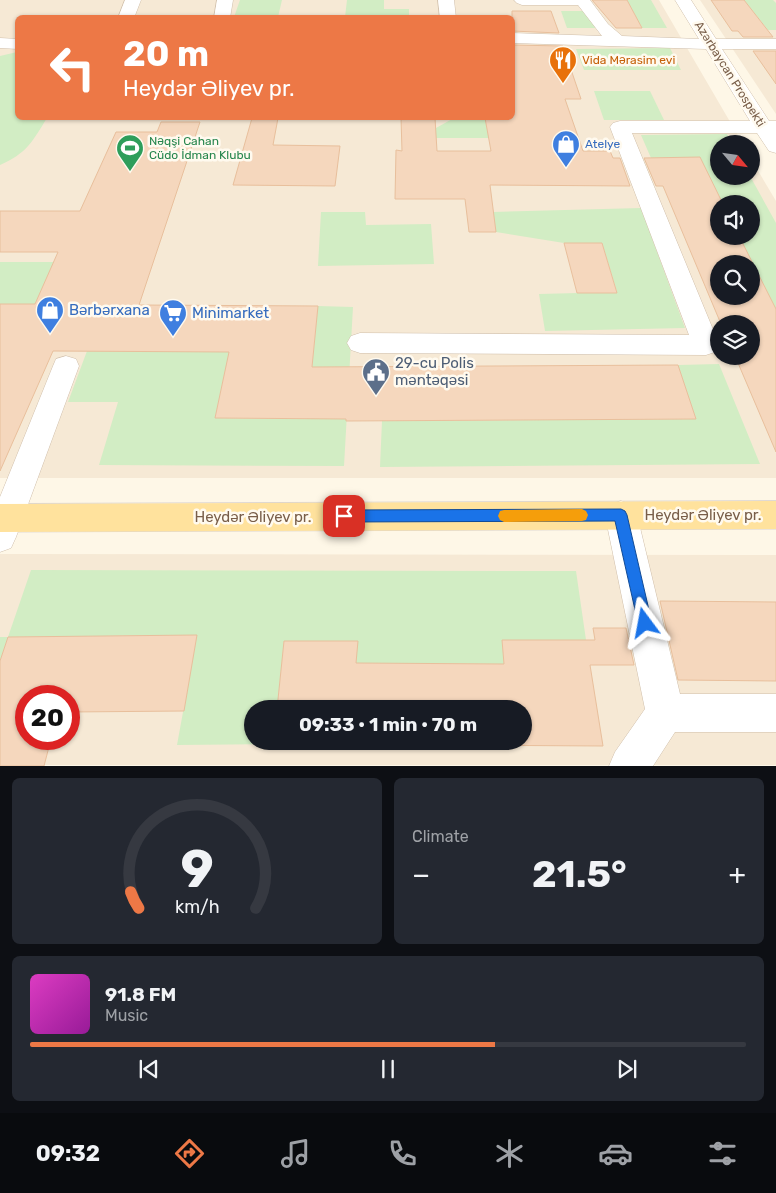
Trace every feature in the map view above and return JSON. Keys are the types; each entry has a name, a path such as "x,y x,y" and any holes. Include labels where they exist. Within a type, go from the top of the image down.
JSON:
{"main road":[{"name":"Heydər Əliyev pr.","path":"3,524 621,515 776,515"}],"street":[{"path":"127,15 133,0"},
{"path":"222,15 225,0"},
{"path":"446,0 448,15"},
{"path":"522,0 582,1 592,11 602,28 617,41"},
{"name":"Azərbaycan Prospekti","path":"683,0 711,44 770,127 776,147"},
{"path":"515,38 776,44"},
{"path":"0,43 15,44"},
{"path":"360,343 706,345 620,127 770,127"},
{"path":"3,524 66,366"},
{"path":"621,515 666,713 629,766"},
{"path":"666,713 776,713"}],"shaded area":[{"path":"0,0 659,0 738,135 710,135 710,185 760,185 760,174 776,201 776,478 0,478"},
{"path":"700,0 776,0 776,114"},
{"path":"0,554 776,555 776,765 0,765"}],"green space":[{"path":"240,0 282,0 278,15 235,15"},
{"path":"347,0 384,0 384,9 409,9 409,15 345,15"},
{"path":"627,0 651,0 667,28 642,28"},
{"path":"744,0 773,0 776,3 776,30 768,30"},
{"path":"561,11 596,11 603,28 567,28"},
{"path":"670,48 681,70 584,70 576,49"},
{"path":"15,52 15,120 46,120 23,151 0,165 0,56"},
{"path":"594,91 650,91 664,120 604,120"},
{"path":"450,120 486,120 578,138 434,138 436,128"},
{"path":"727,134 728,135 710,135 710,178 700,158 651,158 641,135"},
{"path":"714,185 755,185 776,223 776,309 760,277 760,255 749,255 744,245 760,245 760,195 718,195"},
{"path":"641,208 685,328 545,331 539,294 617,292 602,243 564,243 496,232 493,212"},
{"path":"321,212 365,212 366,225 431,224 434,264 318,266"},
{"path":"0,262 54,262 59,304 0,304"},
{"path":"318,306 353,307 344,466 99,465 118,402 68,402 87,351 249,352 245,371 225,371 215,418 307,419"},
{"path":"678,365 719,365 760,464 380,467 382,421 696,419"},
{"path":"31,570 576,571 586,640 502,640 504,664 356,663 357,641 284,641 278,700 244,700 244,744 177,745 197,635 8,637"},
{"path":"0,637 8,637 0,661"}],"building":[{"path":"592,0 627,0 642,28 616,28"},
{"path":"711,0 744,0 773,37 743,37 738,31 732,31"},
{"path":"512,11 551,11 559,33 515,31 515,15 512,15"},
{"path":"515,45 563,46 581,99 565,99 583,151 610,151 613,158 620,158 630,186 490,185 496,232 469,232 465,199 395,199 396,150 402,151 401,120 435,120 437,151 491,151 485,120 515,120"},
{"path":"753,51 776,51 776,84"},
{"path":"251,120 278,120 273,145 340,146 335,186 233,185"},
{"path":"161,122 200,122 139,305 318,306 312,367 678,365 696,419 346,421 346,419 215,418 229,352 53,351 0,471 0,304 35,304 58,252 0,252 0,211 80,211 116,132 157,132"},
{"path":"700,157 710,177 710,185 714,185 719,195 710,195 710,245 744,245 749,255 710,255 710,298 663,186 656,186 644,158"},
{"path":"564,243 602,243 617,293 577,293"},
{"path":"760,277 776,309 776,452 739,365 760,365 760,315 717,315 713,305 760,305"},
{"path":"660,601 776,602 776,681 678,680"},
{"path":"593,628 626,628 634,665 590,665 603,746 532,746 532,700 278,700 284,641 358,641 356,663 504,664 502,640 595,640"},
{"path":"197,635 184,711 80,712 80,685 15,685 15,750 48,750 44,766 0,766 0,661 8,637"}],"slow traffic":[{"path":"504,516 582,515"}],"place":[{"name":"Vida Mərasim evi","path":"563,84"},
{"name":"Atelye","path":"566,168"},
{"name":"Nəqşi Cahan Cüdo İdman Klubu","path":"130,172"},
{"name":"Bərbərxana","path":"50,334"},
{"name":"Minimarket","path":"173,337"},
{"name":"29-cu Polis məntəqəsi","path":"376,396"}],"route":[{"path":"344,516 621,515 645,623"}]}
